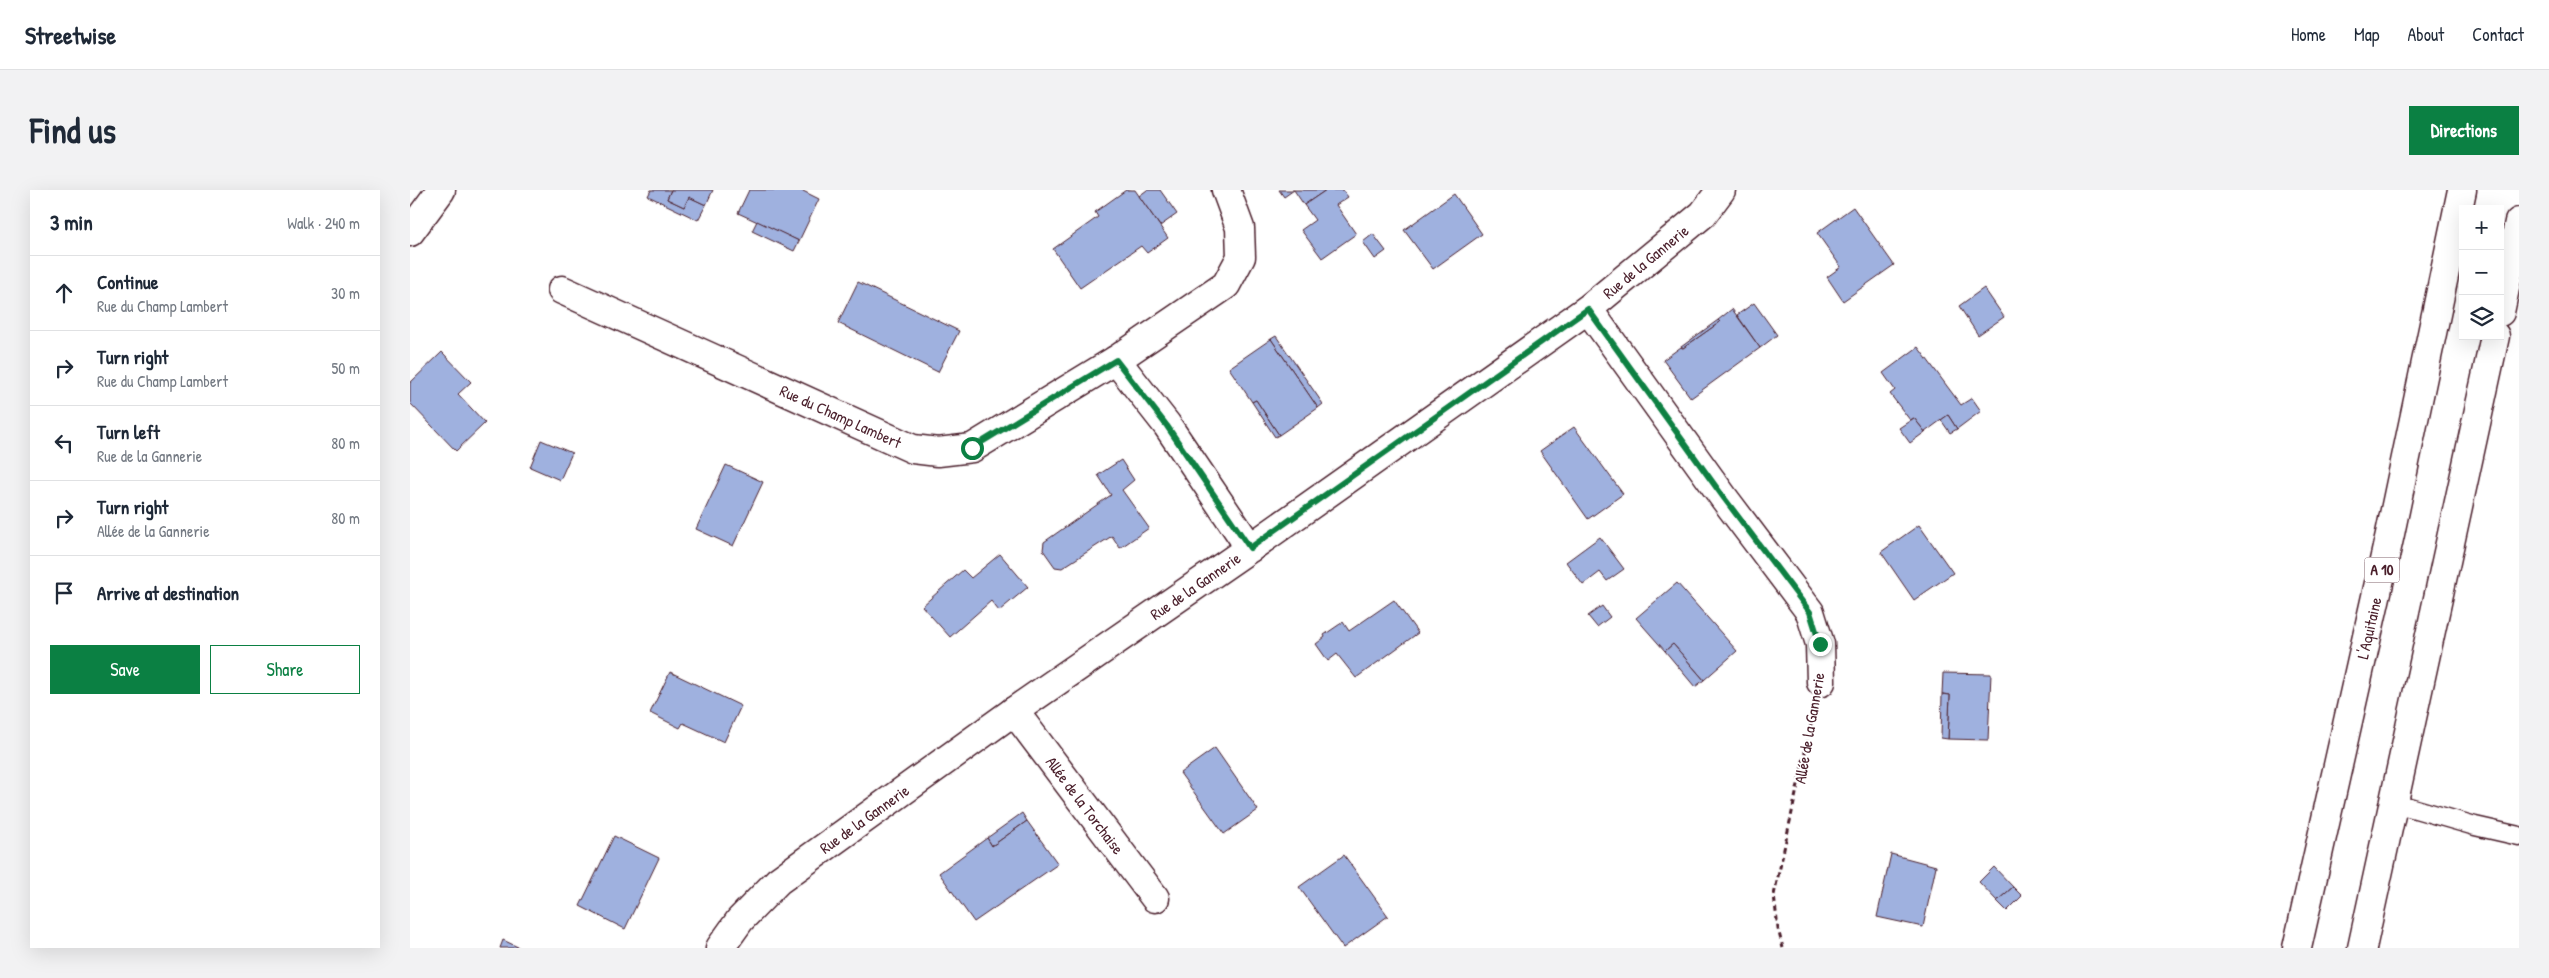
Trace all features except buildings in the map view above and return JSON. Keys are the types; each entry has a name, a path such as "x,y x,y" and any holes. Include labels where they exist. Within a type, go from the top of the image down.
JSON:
{"main road":[{"path":"410,232 441,190"},
{"name":"Rue du Champ Lambert","path":"562,290 913,449 938,452 972,448 1116,360 1226,285 1241,257 1240,228 1226,190"},
{"name":"Rue de la Gannerie","path":"720,948 740,920 778,882 1014,711 1250,548 1588,309 1703,214 1721,190"},
{"name":"L'Aquitaine","path":"2297,948 2390,534 2462,190"},
{"path":"2504,295 2519,222"},
{"name":"Allée de la Gannerie","path":"1588,309 1724,498 1810,612 1820,644 1821,682"},
{"path":"2362,948 2494,340"},
{"path":"1116,360 1167,426 1250,548"},
{"name":"Allée de la Torchaise","path":"1014,711 1155,898"}],"lane":[{"path":"2395,803 2475,826 2519,836"}],"path":[{"name":"Allée de la Gannerie","path":"1783,948 1778,929 1774,895 1821,682"}],"route":[{"path":"972,448 1116,360 1167,426 1250,548 1588,309 1724,498 1810,612 1820,644"}]}
